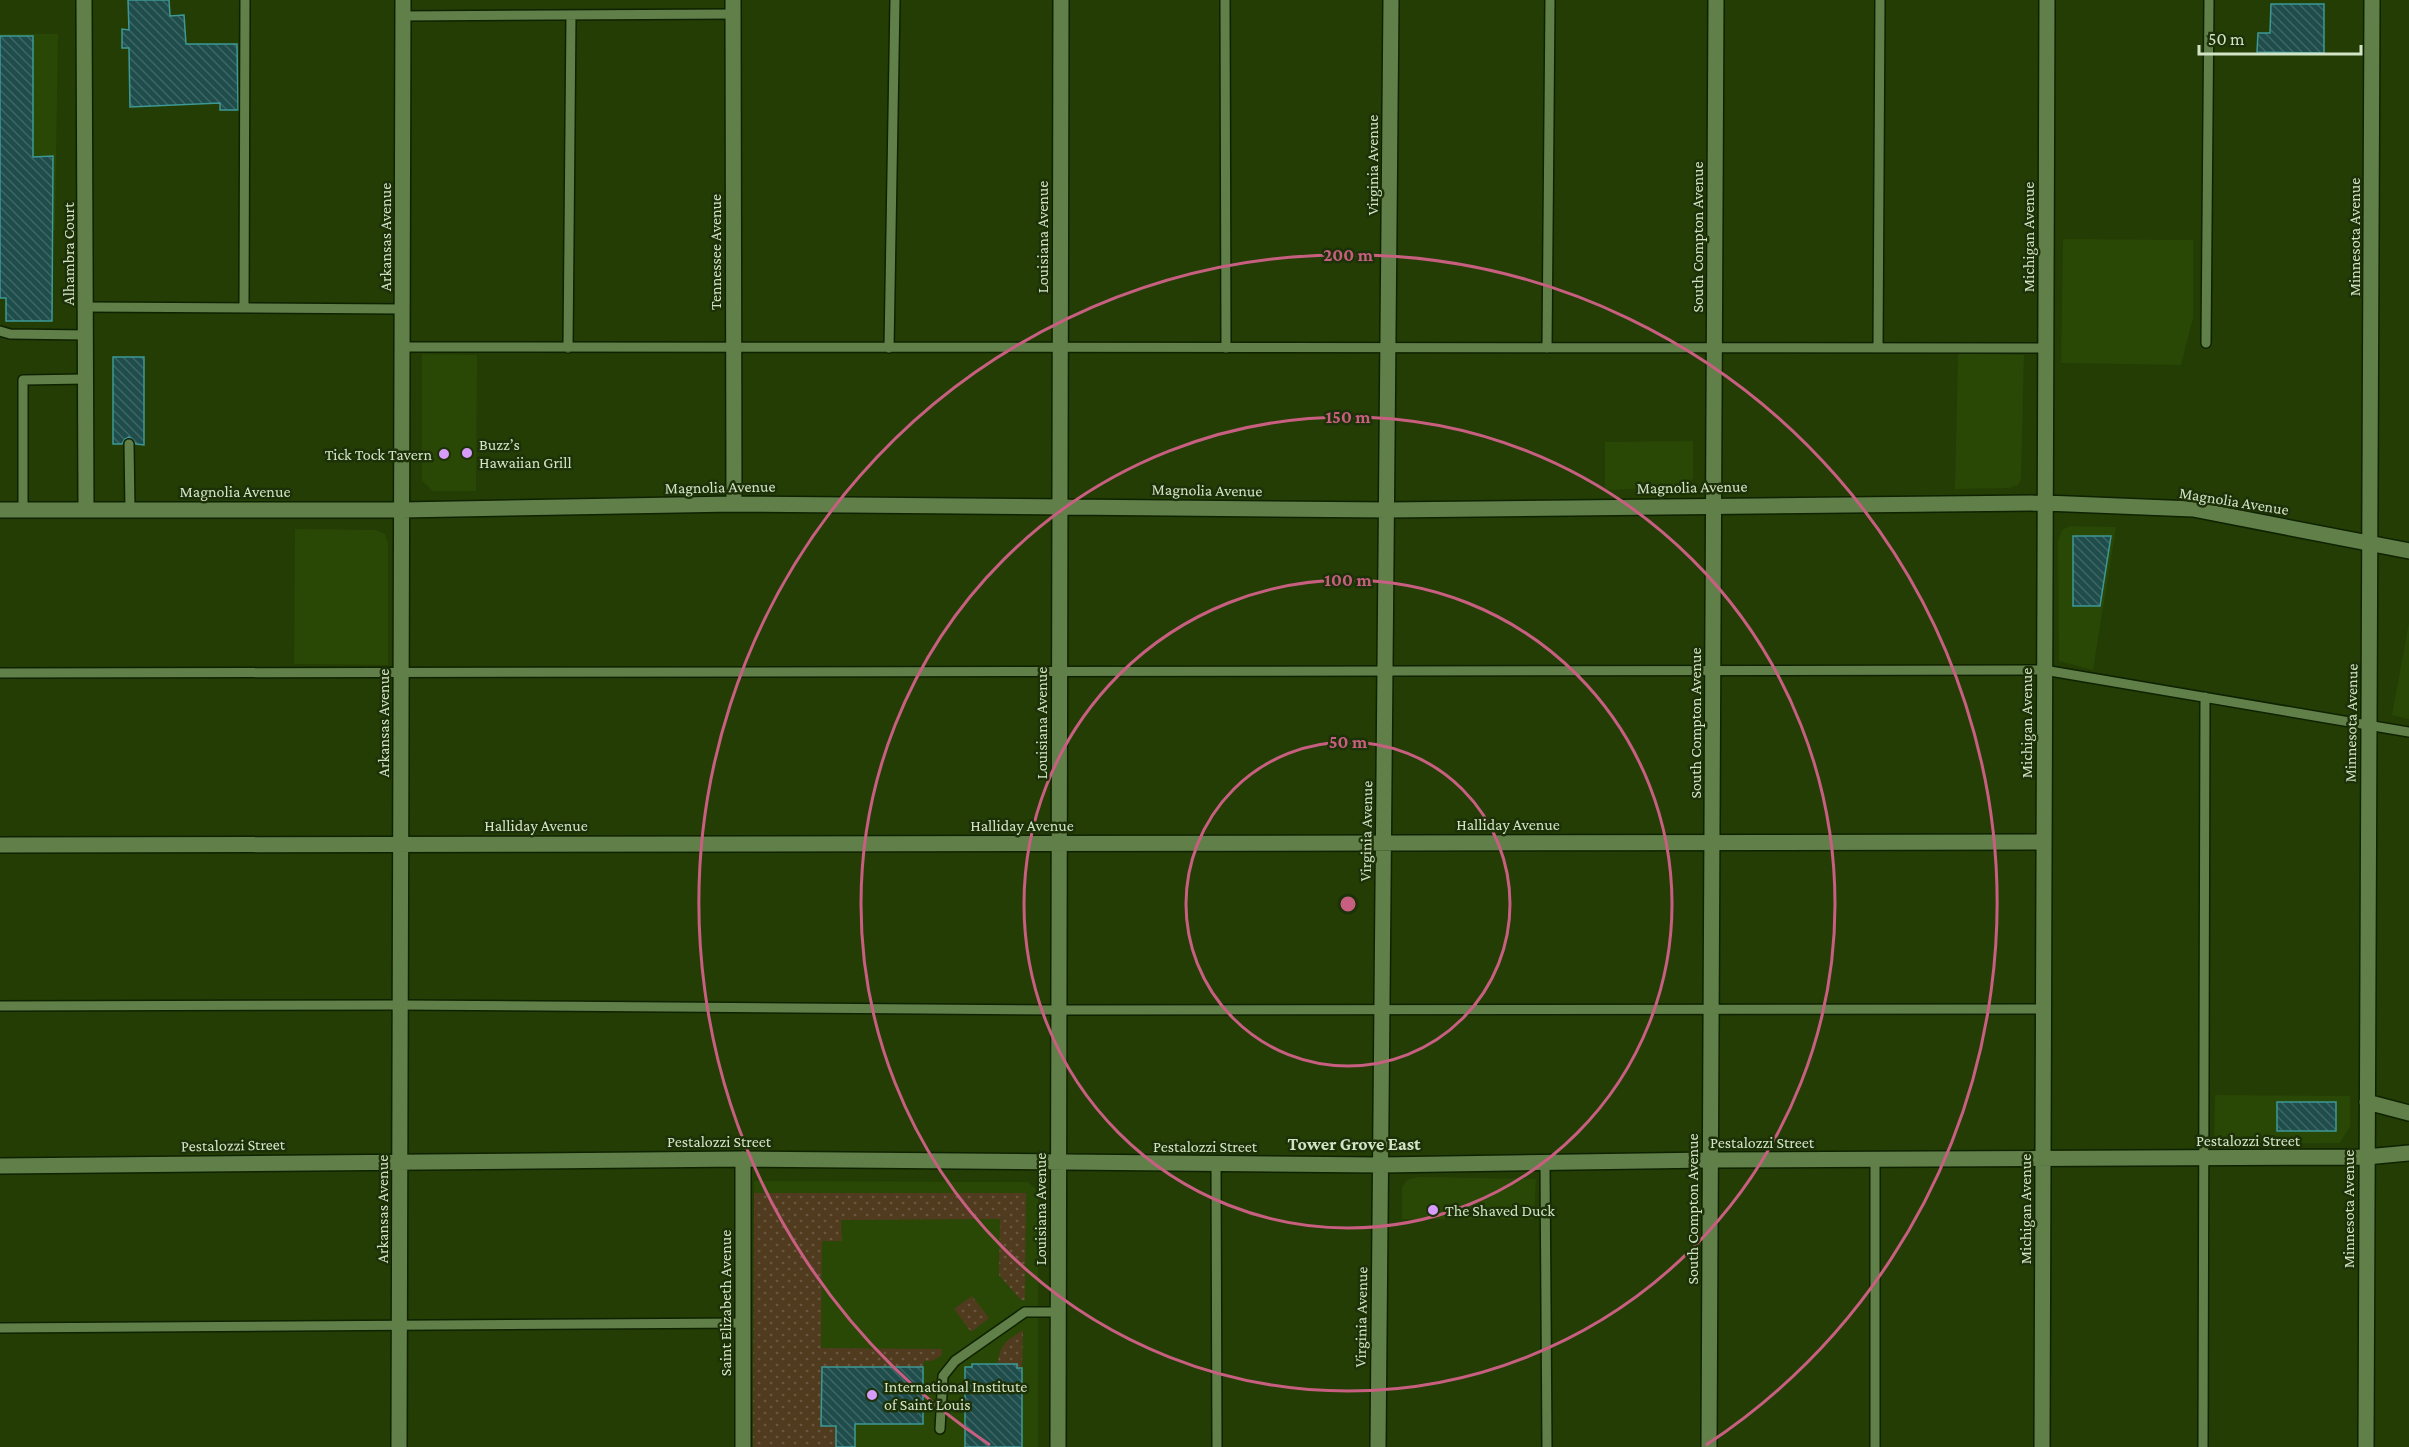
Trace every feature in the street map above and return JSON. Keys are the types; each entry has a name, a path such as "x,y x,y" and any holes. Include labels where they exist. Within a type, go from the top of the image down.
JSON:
{"street":[{"name":"Alhambra Court","path":"84,0 86,508"},
{"name":"Arkansas Avenue","path":"399,1447 403,0"},
{"name":"Louisiana Avenue","path":"1058,1447 1061,0"},
{"name":"Virginia Avenue","path":"1378,1447 1388,510 1390,0"},
{"name":"South Compton Avenue","path":"1709,1447 1716,0"},
{"name":"Michigan Avenue","path":"2042,1447 2047,0"},
{"name":"Minnesota Avenue","path":"2366,1447 2372,0"},
{"name":"Tennessee Avenue","path":"733,7 734,504"},
{"name":"Magnolia Avenue","path":"0,510 86,508 402,510 734,504 1388,510 2045,503 2193,509 2409,551"},
{"name":"Halliday Avenue","path":"0,845 2043,842"},
{"path":"2367,1102 2409,1113"},
{"name":"Pestalozzi Street","path":"0,1166 743,1159 1058,1164 1545,1165 1710,1160 2366,1157 2409,1153"},
{"name":"Saint Elizabeth Avenue","path":"743,1159 743,1447"}],"lane":[{"path":"244,308 245,0"},
{"path":"889,348 895,0"},
{"path":"1225,0 1226,348"},
{"path":"1547,348 1550,0"},
{"path":"1878,348 1880,0"},
{"path":"2206,343 2209,0"},
{"path":"403,16 571,15 733,7"},
{"path":"568,348 571,15"},
{"path":"86,308 402,309"},
{"path":"0,331 10,334 86,335"},
{"path":"402,348 2046,348"},
{"path":"23,509 23,380 86,379"},
{"path":"129,444 130,509"},
{"path":"0,673 2044,670 2409,732"},
{"path":"2203,1447 2205,697"},
{"path":"0,1006 401,1005 1059,1011 2042,1009"},
{"path":"1875,1159 1875,1447"},
{"path":"1216,1164 1216,1447"},
{"path":"1545,1165 1547,1447"},
{"path":"940,1429 943,1376 955,1361 1025,1312 1058,1312"},
{"path":"0,1328 743,1323"}],"shaded area":[{"path":"0,34 58,34 55,230 0,230"},
{"path":"2063,239 2193,240 2193,318 2181,365 2061,363"},
{"path":"1958,353 2024,355 2021,479 2018,485 2009,488 1955,489"},
{"path":"422,354 477,355 476,491 433,491 422,481"},
{"path":"1693,441 1693,478 1689,485 1605,490 1605,442"},
{"path":"2070,526 2116,527 2093,670 2059,661 2058,540 2062,530"},
{"path":"295,529 376,530 385,534 388,543 388,665 294,664"},
{"path":"2409,622 2409,719 2392,715"},
{"path":"2215,1095 2350,1096 2350,1126 2340,1143 2214,1144"},
{"path":"1417,1177 1536,1179 1534,1219 1402,1219 1402,1187 1407,1180"},
{"path":"754,1181 1028,1182 1035,1188 1038,1198 1038,1447 753,1447"},
{"path":"754,1193 1026,1193 1025,1301 1020,1299 999,1275 1000,1219 841,1220 842,1241 822,1241 821,1348 942,1349 942,1355 932,1361 924,1361 923,1367 822,1367 821,1425 836,1426 836,1447 753,1447"},
{"path":"972,1296 989,1318 971,1332 954,1309"},
{"path":"1023,1330 1022,1368 1017,1368 1017,1364 998,1364 1002,1348 1012,1337"}],"building":[{"path":"128,0 169,0 170,16 184,15 186,44 237,44 238,110 220,110 220,103 130,107 129,48 122,48 122,29 129,30"},
{"path":"2271,4 2324,4 2324,53 2257,52 2258,33 2270,33"},
{"path":"0,36 33,36 33,157 53,156 52,321 6,321 6,298 0,298"},
{"path":"113,357 144,357 144,445 136,444 129,437 122,444 113,444"},
{"path":"2073,536 2111,536 2100,606 2073,606"},
{"path":"2277,1102 2336,1102 2336,1131 2277,1131"},
{"name":"International Institute of Saint Louis","path":"972,1364 1017,1364 1017,1368 1022,1368 1022,1447 965,1447 965,1367 972,1367"},
{"name":"International Institute of Saint Louis","path":"822,1367 923,1367 923,1424 855,1424 855,1447 836,1447 836,1426 821,1426"}],"place":[{"name":"Buzz’s Hawaiian Grill","path":"467,453"},
{"name":"Tick Tock Tavern","path":"444,454"},
{"name":"The Shaved Duck","path":"1433,1210"},
{"name":"International Institute of Saint Louis","path":"872,1395"}],"district":[{"name":"Tower Grove East","path":"1354,1144"}]}
